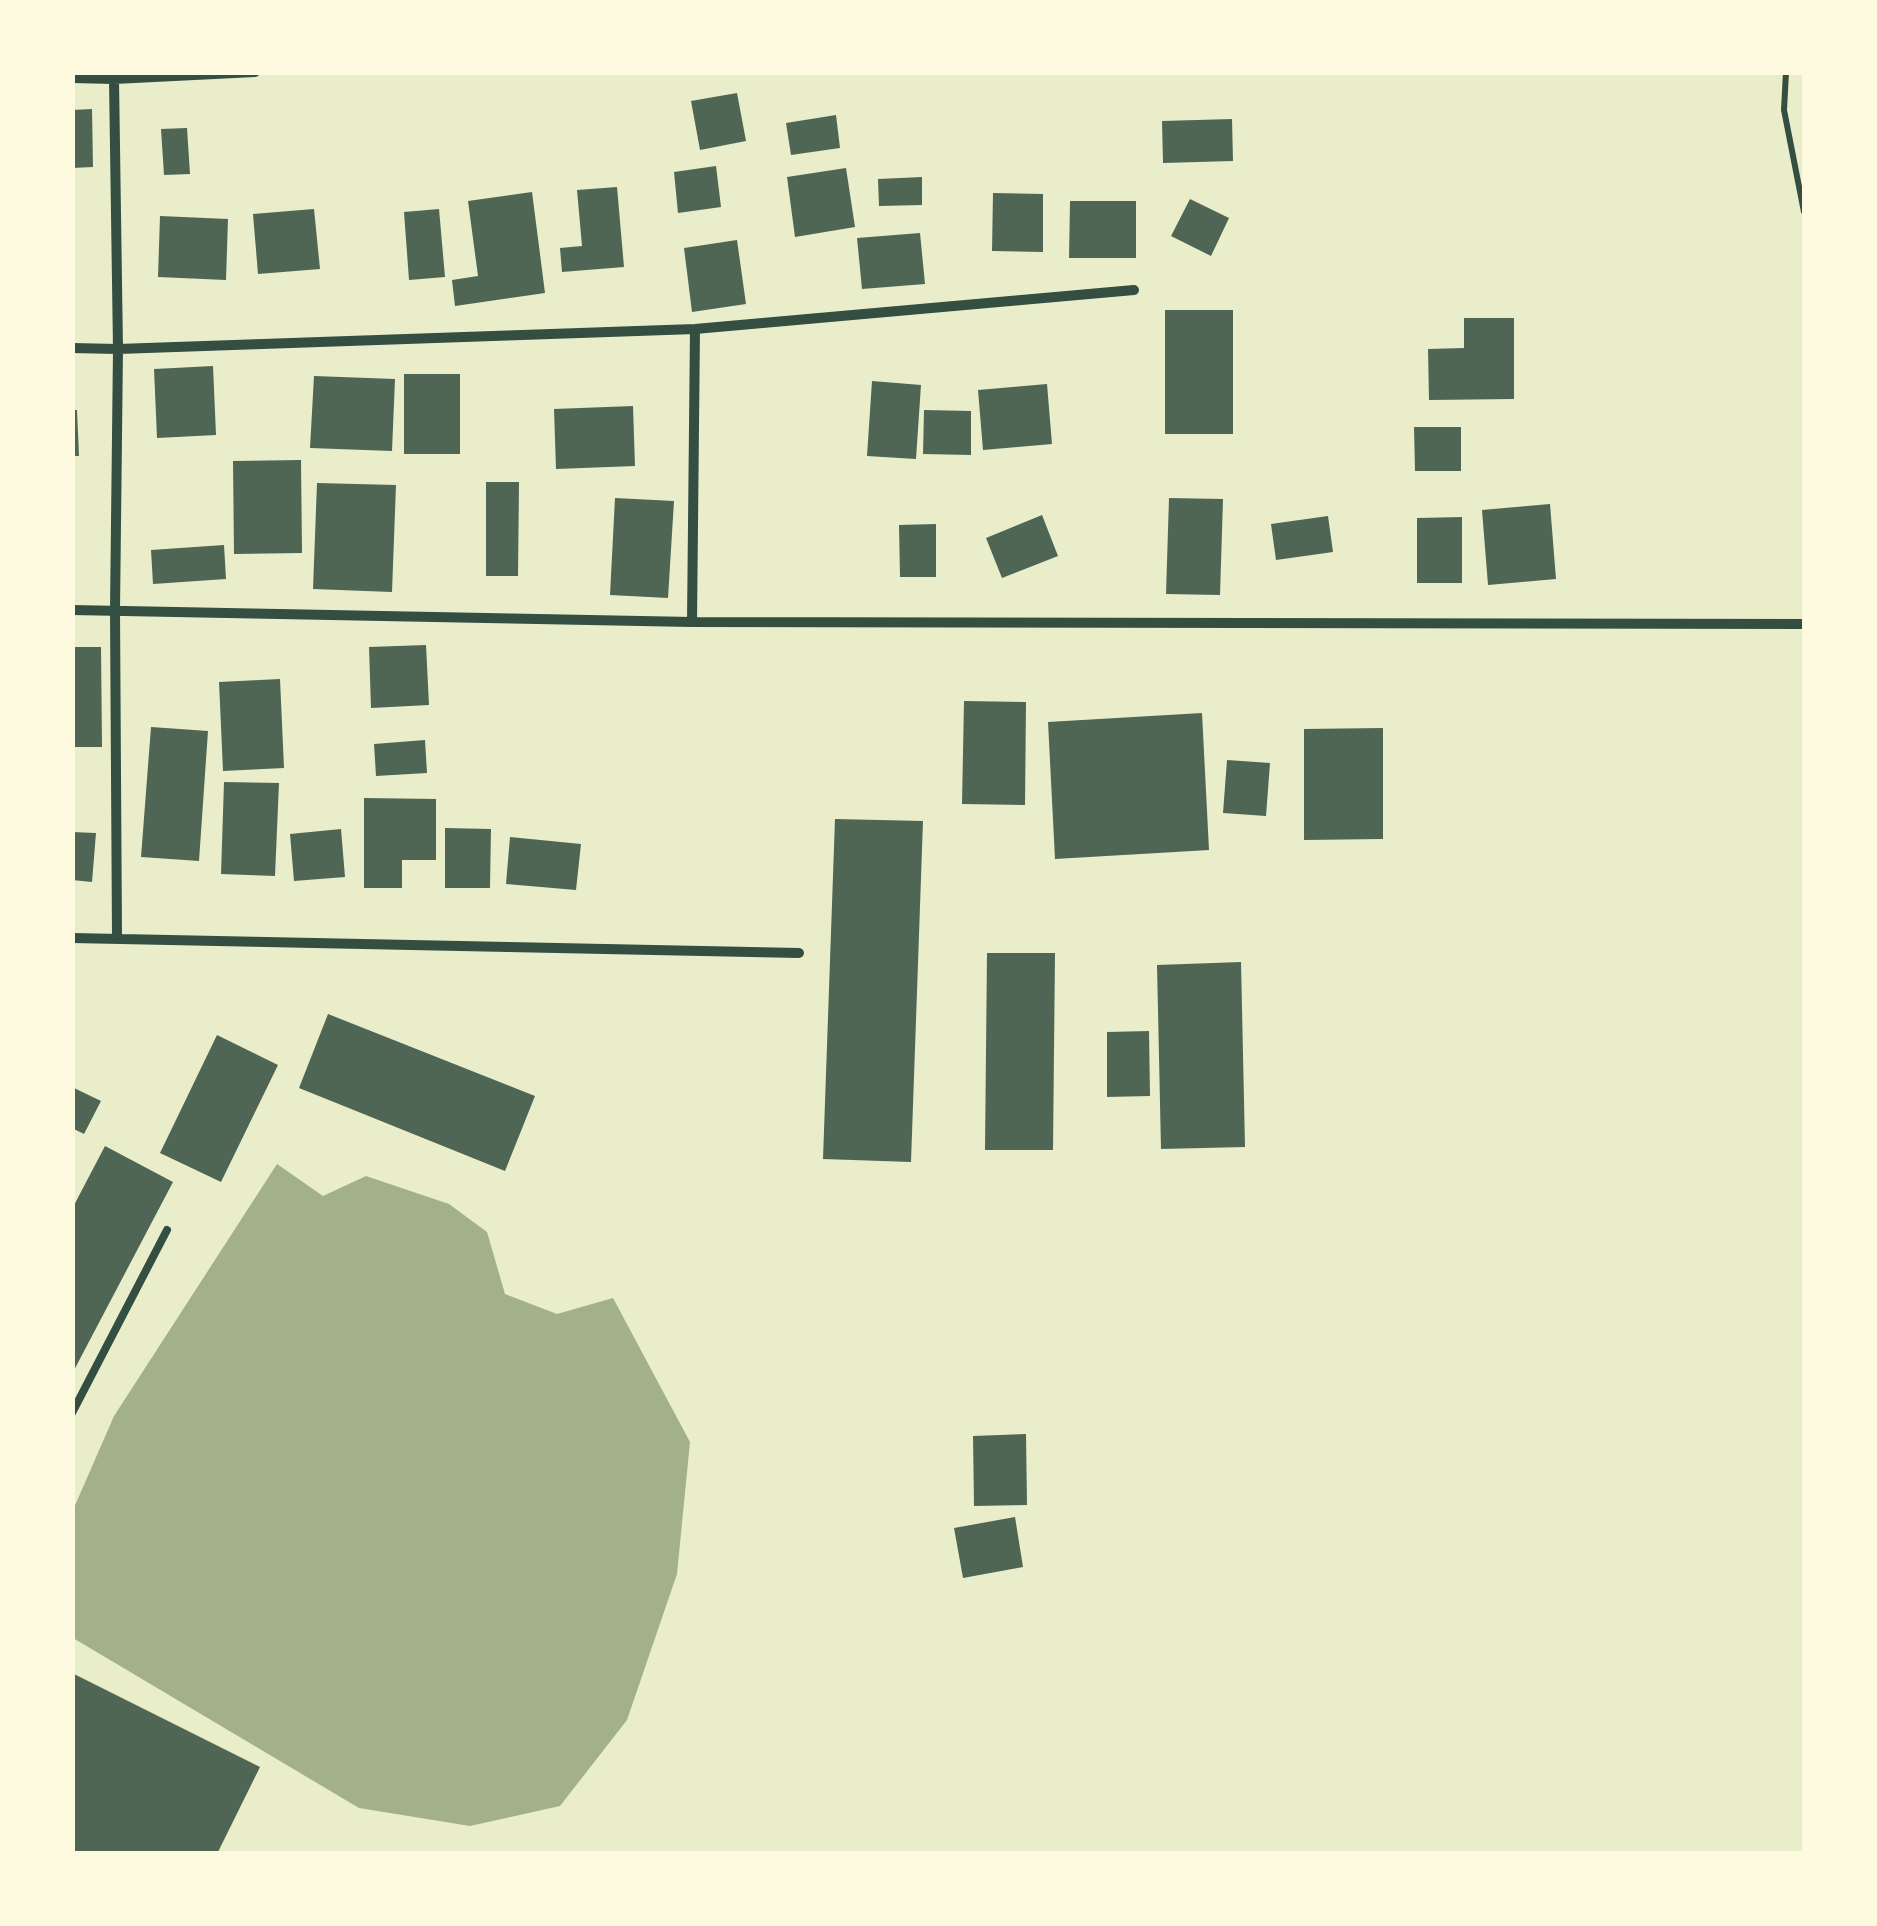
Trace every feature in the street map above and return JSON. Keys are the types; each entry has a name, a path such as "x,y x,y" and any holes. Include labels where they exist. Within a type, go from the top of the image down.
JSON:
{"street":[{"path":"72,78 114,80 256,72"},
{"path":"114,80 118,350 117,937"},
{"path":"72,348 118,350 695,329 1134,290"},
{"path":"692,622 695,329"},
{"path":"72,610 692,622 1804,624"},
{"path":"72,938 800,953"}],"lane":[{"path":"72,1413 167,1230"}],"path":[{"path":"1786,72 1784,110 1804,212"}],"shaded area":[{"path":"277,1164 323,1196 366,1176 449,1204 487,1232 505,1294 557,1314 613,1298 690,1442 677,1574 627,1720 560,1806 470,1826 359,1808 73,1638 73,1510 114,1416"}],"building":[{"path":"737,93 746,141 700,150 691,101"},
{"path":"92,109 93,167 72,168 72,110"},
{"path":"836,115 840,148 791,155 786,123"},
{"path":"1232,119 1233,161 1163,163 1162,121"},
{"path":"187,128 190,174 164,175 161,129"},
{"path":"716,166 721,207 678,213 674,172"},
{"path":"846,168 855,227 795,237 787,177"},
{"path":"922,177 922,205 879,206 878,179"},
{"path":"617,187 624,267 562,272 560,248 582,246 577,190"},
{"path":"532,192 545,293 455,306 452,280 478,276 468,201"},
{"path":"993,193 1043,194 1043,252 992,251"},
{"path":"1190,199 1229,218 1211,256 1171,236"},
{"path":"1070,201 1136,201 1136,258 1069,258"},
{"path":"314,209 320,269 258,274 253,214"},
{"path":"439,209 445,277 409,280 404,212"},
{"path":"160,216 228,219 226,280 158,277"},
{"path":"920,233 925,284 862,289 857,238"},
{"path":"737,240 746,304 692,312 684,248"},
{"path":"1165,310 1233,310 1233,434 1165,434"},
{"path":"1464,318 1514,318 1514,399 1429,400 1428,349 1464,348"},
{"path":"213,366 216,435 157,438 154,369"},
{"path":"404,374 460,374 460,454 404,454"},
{"path":"314,376 395,379 392,451 310,448"},
{"path":"872,381 921,385 916,459 867,456"},
{"path":"1047,384 1052,444 983,450 978,390"},
{"path":"633,406 635,466 556,469 554,409"},
{"path":"72,410 77,410 79,456 72,456"},
{"path":"924,410 971,411 971,455 923,454"},
{"path":"1414,427 1461,427 1461,471 1415,471"},
{"path":"301,460 302,553 234,554 233,461"},
{"path":"486,482 519,482 518,576 486,576"},
{"path":"317,483 396,485 392,592 313,589"},
{"path":"615,498 674,501 668,598 610,595"},
{"path":"1169,498 1223,499 1220,595 1166,594"},
{"path":"1550,504 1556,579 1488,585 1482,510"},
{"path":"1042,515 1058,556 1002,578 986,538"},
{"path":"1328,516 1333,552 1276,560 1271,524"},
{"path":"1462,517 1462,583 1417,583 1417,518"},
{"path":"936,524 936,577 900,577 899,525"},
{"path":"224,545 226,579 153,584 151,550"},
{"path":"426,645 429,705 371,708 369,647"},
{"path":"72,647 101,647 102,747 72,747"},
{"path":"280,679 284,768 223,771 219,682"},
{"path":"964,701 1026,702 1025,805 962,804"},
{"path":"1202,713 1209,850 1055,859 1048,722"},
{"path":"151,727 208,731 199,861 141,857"},
{"path":"1383,728 1383,839 1304,840 1304,729"},
{"path":"425,740 427,773 376,776 374,744"},
{"path":"1227,760 1270,763 1266,816 1223,813"},
{"path":"224,782 279,783 275,876 221,874"},
{"path":"364,798 436,799 436,860 402,860 402,888 364,888"},
{"path":"835,819 923,821 911,1162 823,1159"},
{"path":"445,828 491,829 490,888 445,888"},
{"path":"341,829 345,877 294,881 290,834"},
{"path":"72,832 96,833 92,882 72,880"},
{"path":"510,837 581,844 576,890 506,884"},
{"path":"987,953 1055,953 1053,1150 985,1150"},
{"path":"1241,962 1245,1147 1161,1149 1157,965"},
{"path":"328,1014 535,1096 505,1171 299,1088"},
{"path":"1149,1031 1150,1096 1107,1097 1107,1032"},
{"path":"217,1035 278,1065 221,1182 160,1153"},
{"path":"72,1087 101,1101 84,1134 72,1128"},
{"path":"105,1146 173,1182 72,1374 72,1209"},
{"path":"1026,1434 1027,1505 974,1506 973,1436"},
{"path":"1015,1517 1023,1567 963,1578 954,1528"},
{"path":"72,1673 260,1767 217,1854 79,1854 72,1850"}]}
